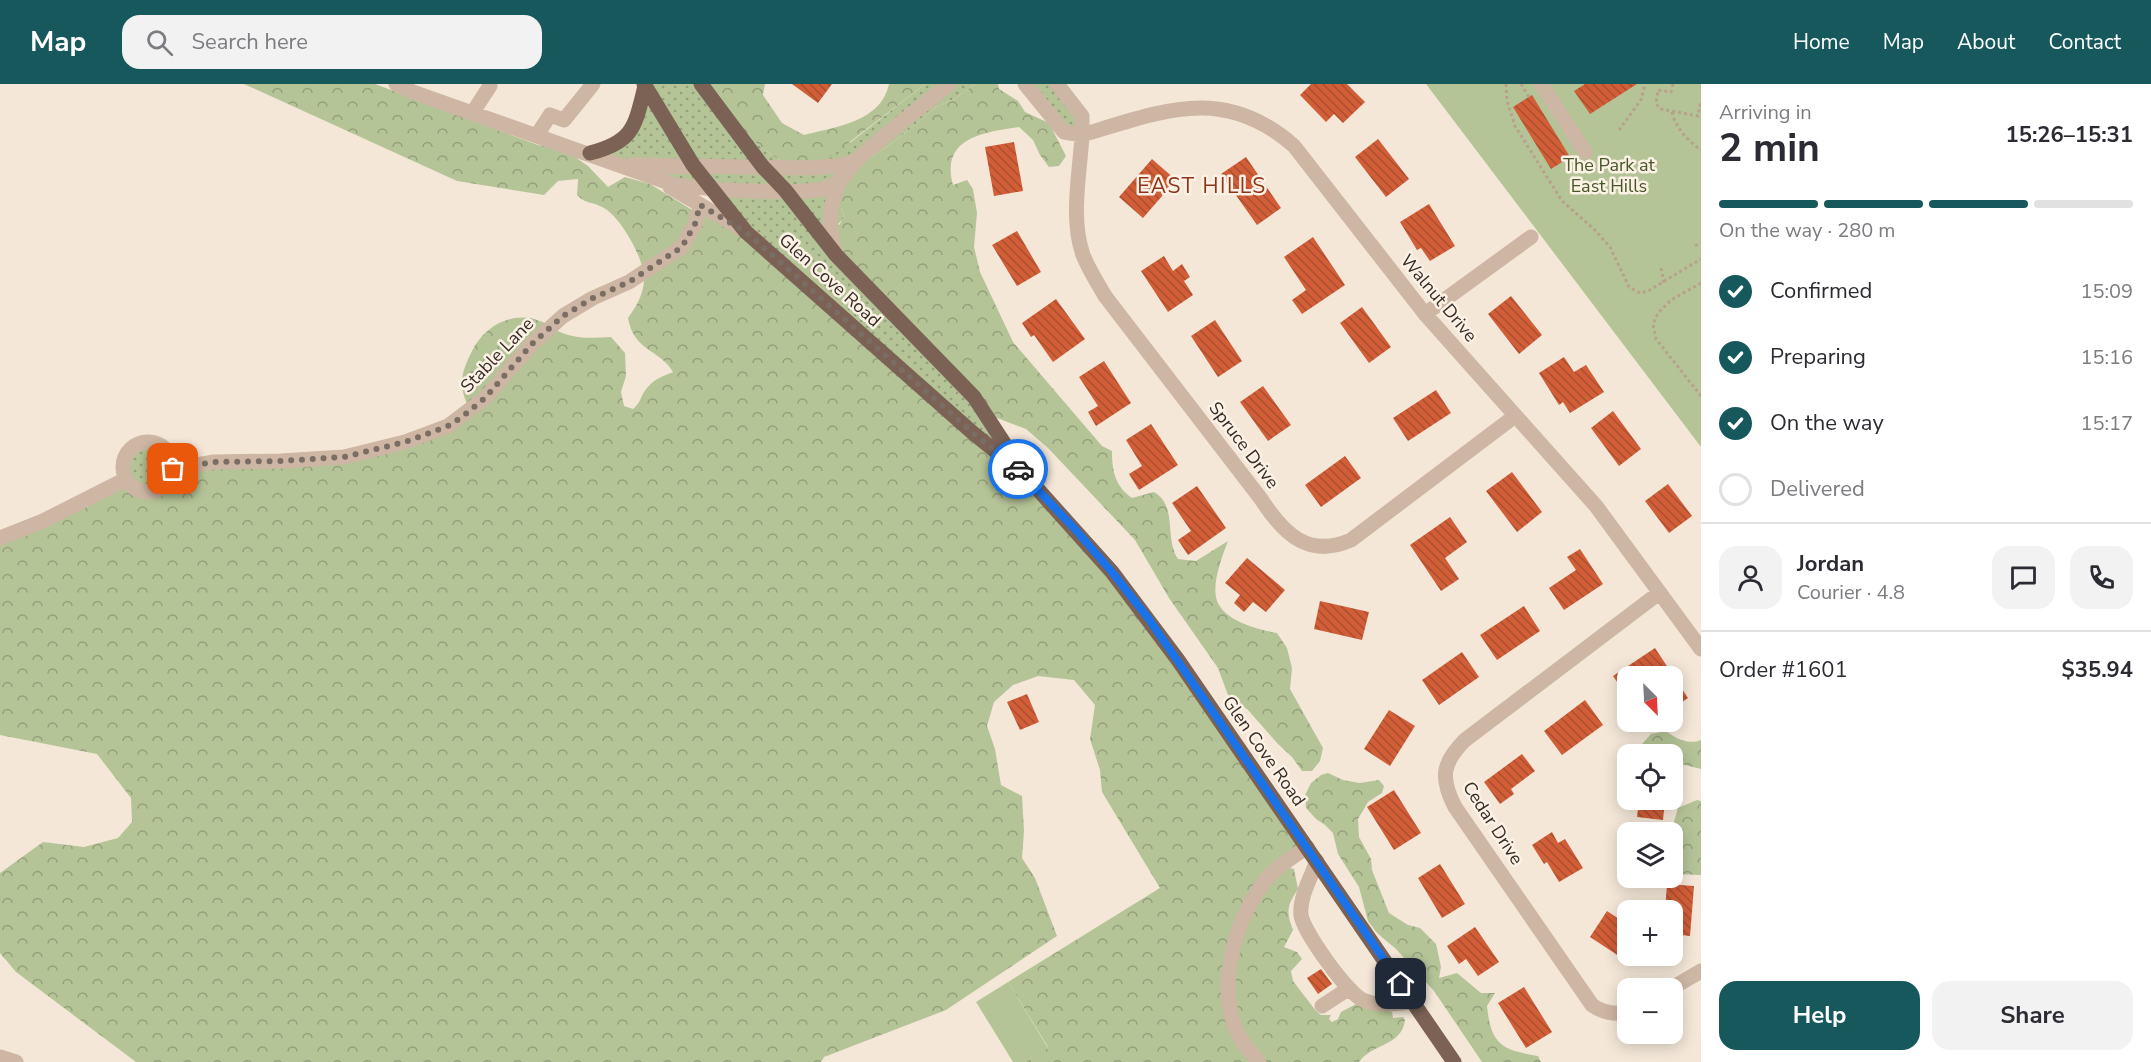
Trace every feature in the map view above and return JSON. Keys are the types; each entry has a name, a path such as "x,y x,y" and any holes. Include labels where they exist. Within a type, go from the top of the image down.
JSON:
{"main road":[{"name":"Glen Cove Road","path":"700,84 763,167 785,190 836,255 974,397 1025,475"},
{"name":"Glen Cove Road","path":"644,85 693,165 746,232 973,433 1025,475 1131,595 1307,846 1454,1062"},
{"path":"590,153 616,144 628,135 635,124 644,85"}],"street":[{"path":"396,84 672,184 711,188 785,190 826,188 842,179"},
{"path":"537,135 550,115 564,120 593,84"},
{"path":"836,255 829,219 831,206 842,179 857,160 950,84"},
{"path":"1025,84 1064,132 1082,135"},
{"name":"Spruce Drive","path":"1057,84 1082,116 1077,203 1078,230 1083,253 1092,274 1105,296 1275,520 1294,538 1324,548 1338,546 1351,540 1515,416"},
{"path":"1541,84 1584,152"},
{"path":"473,112 490,86"},
{"name":"Walnut Drive","path":"1082,135 1154,113 1191,105 1228,108 1256,118 1276,130 1294,146 1425,314 1596,506 1701,649"},
{"path":"618,164 823,168 857,160"},
{"path":"649,176 746,232"},
{"name":"Stable Lane","path":"173,469 214,462 344,457 405,442 448,426 485,398 532,344 563,316 593,298 629,282 682,247 695,224 700,205"},
{"path":"1425,314 1531,237"},
{"path":"147,442 163,447 172,460 173,469 167,483 153,492 138,490 126,479 123,463 126,454 132,448 147,442"},
{"path":"0,538 43,521 126,479"},
{"name":"Cedar Drive","path":"1617,1014 1600,1011 1592,1005 1455,807 1446,789 1445,774 1450,759 1465,740 1659,593"},
{"path":"1258,1062 1240,1037 1231,1013 1228,989 1232,955 1246,912 1262,885 1278,867 1307,846"},
{"path":"1317,861 1301,907 1301,916 1309,934 1348,989 1364,1001 1377,1004 1413,1002"},
{"path":"1683,982 1701,971"},
{"path":"1322,1006 1348,989"},
{"path":"0,1057 16,1062"}],"path":[{"path":"1506,84 1507,101 1515,126 1562,201 1594,229 1610,247 1629,287 1640,292 1648,291 1701,259"},
{"path":"1521,84 1529,97"},
{"path":"1619,130 1641,100 1645,84"},
{"path":"1673,84 1671,92 1658,90 1656,104 1661,109 1698,116 1701,101"},
{"path":"1672,111 1673,117 1688,139 1701,150"},
{"path":"1695,246 1701,243"},
{"path":"1661,268 1664,283"},
{"path":"1701,283 1665,305 1653,324 1656,339 1701,396"}],"green space":[{"path":"244,84 375,84 538,145 562,148 588,166 608,187 625,177 650,184 702,216 726,223 1074,528 1307,847 1286,867 1294,869 1298,889 1289,909 1293,930 1284,947 1297,952 1302,959 1291,971 1293,981 1316,1011 1321,1015 1331,1015 1329,1019 1332,1022 1338,1019 1341,1012 1358,1003 1392,1012 1393,1018 1403,1017 1405,1020 1399,1035 1372,1051 1359,1062 1025,1062 1048,1047 1008,982 1160,888 1102,792 1100,770 1090,739 1095,705 1074,680 1038,676 1013,685 994,702 987,726 995,749 1001,785 1022,796 1024,831 1022,858 1035,878 1057,936 946,1010 824,1057 821,1062 136,1062 16,972 0,953 0,873 43,842 84,847 118,838 132,822 131,798 97,754 0,735 0,538 129,483 142,491 156,490 167,483 173,469 344,457 448,426 467,404 462,377 477,342 500,322 510,319 530,318 576,337 611,337 625,353 626,376 621,392 624,406 633,409 650,385 673,372 668,364 641,344 631,329 628,318 639,301 644,281 644,272 636,251 624,229 609,212 577,195 578,179 558,181 544,195 457,181"},
{"path":"644,84 706,84 720,96 729,114 756,143 783,163 851,142 925,84 975,84 956,98 936,107 898,139 863,163 841,208 845,217 838,224 974,397 1025,475 705,188 618,164 605,149 623,140"},
{"path":"706,84 765,84 763,95 782,123 804,135 855,121 867,115 877,107 889,84 925,84 833,155 816,163 783,163 756,143 729,114 720,96"},
{"path":"975,84 998,84 999,89 1018,101 1025,112 1049,123 1066,156 1059,166 1049,167 1033,140 1019,127 979,135 968,140 959,147 953,157 951,169 953,185 967,180 973,189 977,213 974,247 980,272 1013,342 1102,446 1112,451 1116,478 1126,493 1132,498 1154,492 1161,498 1166,505 1174,551 1178,559 1196,561 1228,541 1216,582 1216,598 1224,611 1237,621 1277,633 1287,648 1292,668 1290,689 1323,748 1320,761 1312,771 1302,771 1248,710 1228,695 1218,668 1169,598 1135,540 1048,448 1026,429 992,416 842,254 837,235 838,226 845,217 841,208 840,193 863,163 898,139 936,107 956,98"},
{"path":"1025,84 1057,84 1082,116 1082,135 1064,132"},
{"name":"The Park at East Hills","path":"1426,84 1701,84 1701,447"},
{"path":"147,448 155,449 161,454 166,460 166,476 161,482 155,487 147,488 139,487 133,482 128,476 127,468 128,460 133,454 139,449"},
{"path":"1668,732 1683,740 1692,742 1701,740 1701,769 1683,764 1683,744 1642,744 1651,734"},
{"path":"1328,773 1343,780 1360,783 1379,780 1384,786 1382,793 1368,802 1358,819 1359,837 1371,859 1372,870 1389,913 1408,925 1420,928 1436,944 1441,967 1439,978 1457,973 1481,993 1495,993 1487,1006 1495,1037 1507,1048 1538,1056 1541,1062 1482,1062 1434,991 1368,921 1359,887 1338,854 1333,833 1306,808 1305,795 1311,783 1321,775"},
{"path":"1697,800 1701,801 1701,875 1683,874 1683,822 1674,822 1677,810 1683,810 1683,806"},
{"path":"1008,982 1048,1048 1025,1062 1013,1062 976,1002"}],"building":[{"path":"792,84 832,84 818,103"},
{"path":"1311,84 1347,84 1365,102 1343,123 1334,114 1326,122 1300,95"},
{"path":"1585,84 1637,84 1590,114 1574,91"},
{"path":"1532,95 1570,157 1551,169 1513,107"},
{"path":"1378,139 1409,179 1386,197 1355,157"},
{"path":"1014,142 1023,191 994,196 985,147"},
{"path":"1246,157 1281,208 1257,225 1221,174"},
{"path":"1152,159 1176,180 1143,218 1119,197"},
{"path":"1429,204 1455,246 1430,261 1421,248 1417,250 1400,222"},
{"path":"1017,231 1041,272 1017,286 992,245"},
{"path":"1313,237 1345,285 1302,314 1292,300 1306,290 1284,257"},
{"path":"1164,256 1173,271 1182,264 1190,277 1184,281 1193,295 1168,312 1141,271"},
{"path":"1511,296 1542,335 1519,354 1488,314"},
{"path":"1056,299 1085,339 1053,362 1034,335 1031,337 1022,323"},
{"path":"1362,307 1391,347 1369,363 1340,323"},
{"path":"1215,320 1242,361 1218,377 1191,336"},
{"path":"1564,357 1574,372 1586,365 1604,392 1570,413 1563,402 1559,405 1539,373"},
{"path":"1104,361 1131,403 1096,426 1088,412 1098,406 1079,377"},
{"path":"1263,386 1291,425 1268,441 1240,402"},
{"path":"1436,390 1451,413 1408,441 1393,418"},
{"path":"1613,411 1641,449 1619,466 1591,428"},
{"path":"1151,424 1178,465 1139,490 1129,474 1142,466 1126,440"},
{"path":"1345,456 1361,478 1321,507 1305,485"},
{"path":"1512,472 1542,512 1517,532 1486,491"},
{"path":"1668,484 1692,516 1669,533 1645,501"},
{"path":"1197,486 1226,528 1188,555 1178,540 1191,531 1172,503"},
{"path":"1450,517 1467,542 1445,558 1459,579 1441,591 1410,545"},
{"path":"1580,549 1603,584 1564,610 1549,588 1576,570 1567,557"},
{"path":"1247,558 1285,590 1266,612 1253,602 1244,612 1234,603 1240,595 1225,583"},
{"path":"1320,601 1369,612 1362,640 1314,629"},
{"path":"1524,606 1540,631 1497,660 1480,635"},
{"path":"1655,648 1667,666 1628,666"},
{"path":"1462,652 1479,677 1439,705 1422,680"},
{"path":"1683,690 1688,698 1683,701"},
{"path":"1027,694 1039,722 1020,730 1007,702"},
{"path":"1585,700 1603,725 1562,755 1544,731"},
{"path":"1389,710 1415,726 1390,766 1364,749"},
{"path":"1522,754 1535,771 1511,789 1514,794 1500,804 1484,782"},
{"path":"1394,790 1421,833 1394,850 1367,807"},
{"path":"1638,810 1664,810 1663,820 1637,817"},
{"path":"1552,832 1558,843 1565,839 1583,868 1559,882 1547,862 1544,864 1532,845"},
{"path":"1440,864 1465,904 1442,918 1418,878"},
{"path":"1694,886 1690,936 1683,935 1683,900 1666,900 1667,888"},
{"path":"1607,911 1617,918 1617,955 1590,937"},
{"path":"1475,927 1499,962 1478,976 1466,959 1459,964 1447,946"},
{"path":"1321,969 1332,984 1318,994 1307,978"},
{"path":"1524,987 1552,1032 1526,1048 1498,1003"}],"way so far":[{"path":"173,469 214,462 344,457 405,442 448,426 485,398 532,344 563,316 593,298 629,282 673,255 689,237 700,205 746,232 973,433 1018,469"}],"district":[{"name":"EAST HILLS","path":"1202,186"}],"route":[{"path":"1018,469 1074,528 1148,618 1401,984"}]}
